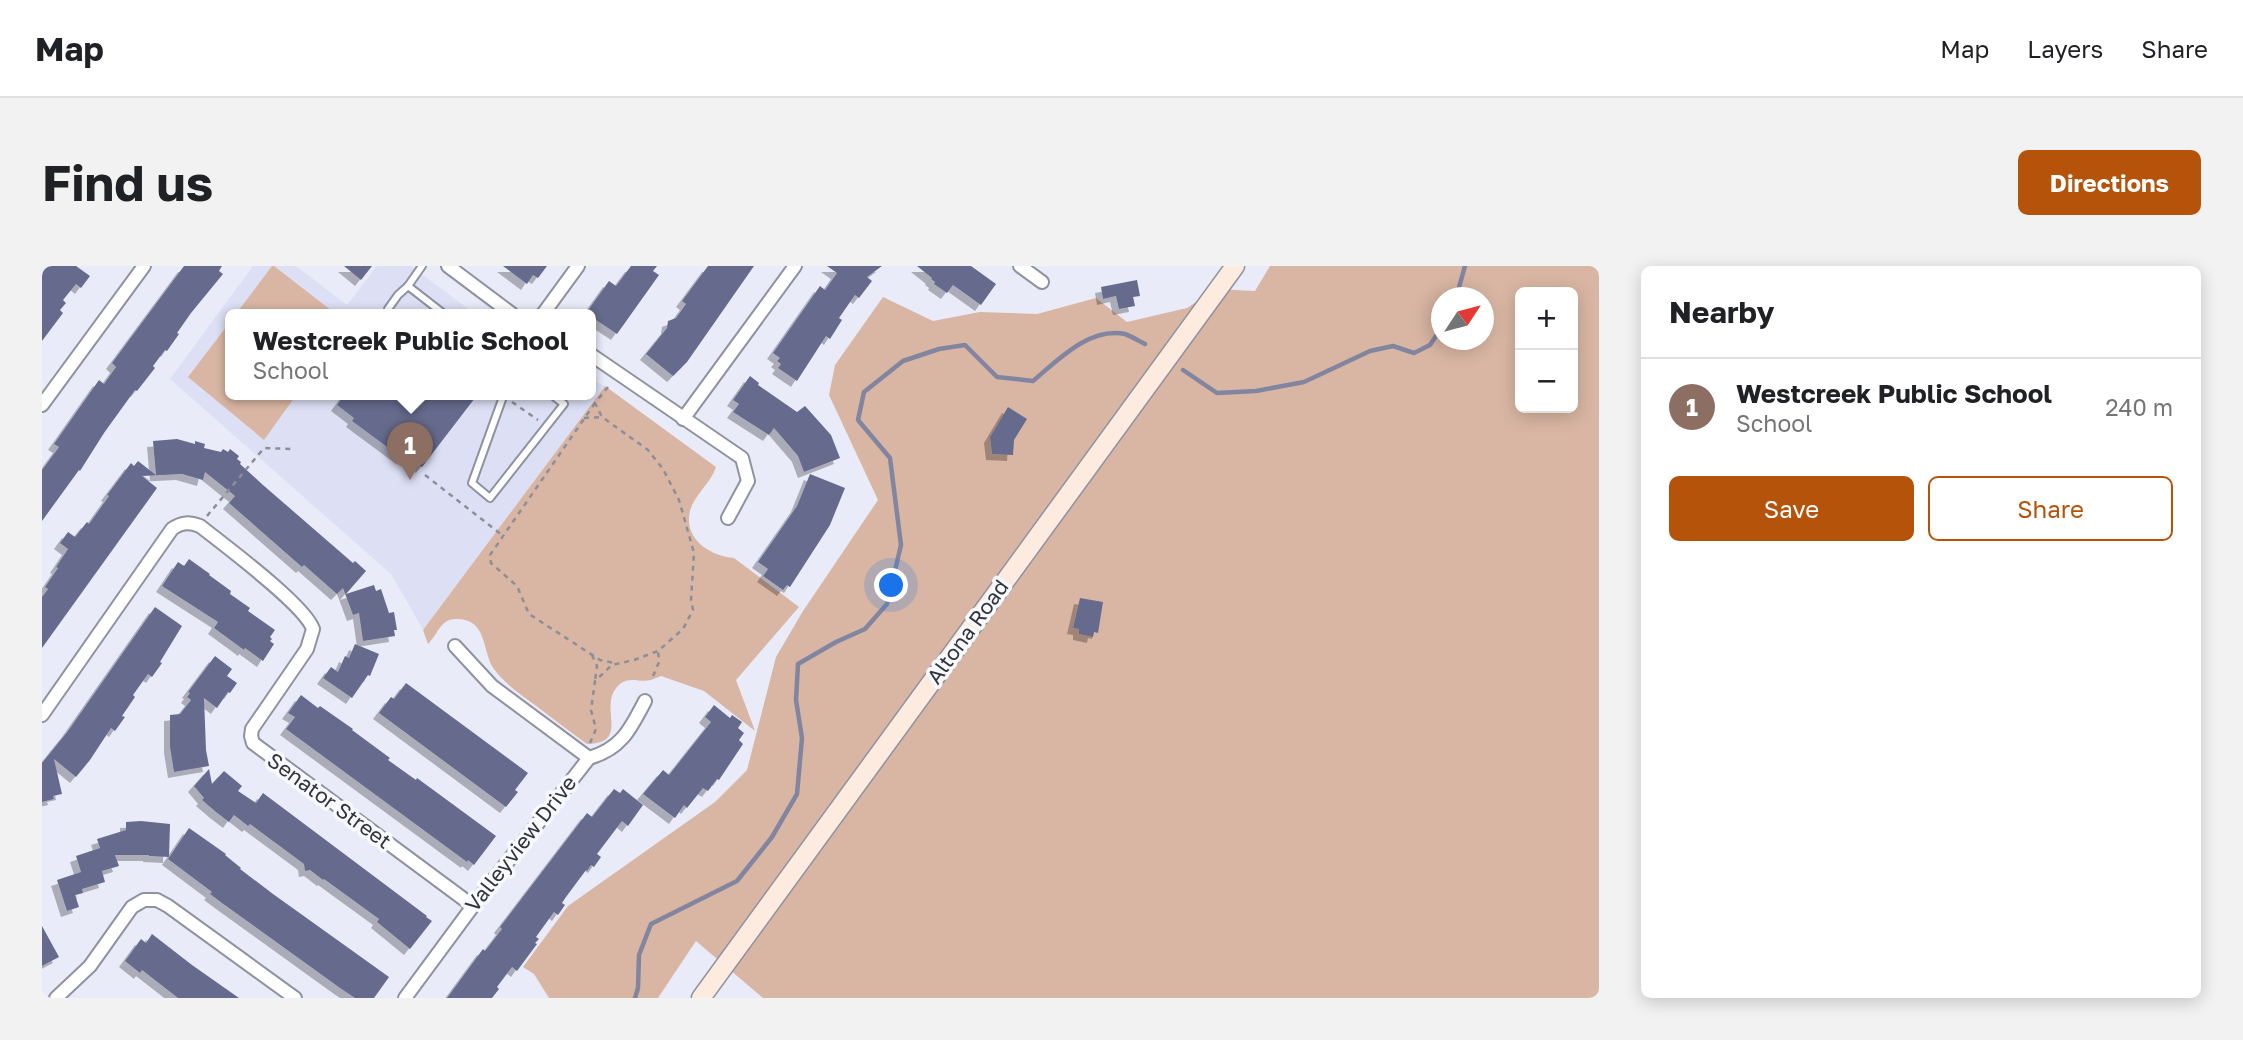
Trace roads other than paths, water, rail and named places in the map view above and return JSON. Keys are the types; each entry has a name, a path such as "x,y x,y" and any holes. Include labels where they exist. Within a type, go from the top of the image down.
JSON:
{"main road":[{"name":"Altona Road","path":"701,998 1235,266"}],"street":[{"path":"42,405 144,266"},
{"path":"448,266 505,309"},
{"path":"547,309 578,266"},
{"path":"683,419 795,266"},
{"path":"1020,266 1042,282"},
{"path":"596,359 742,458 748,481 728,518"},
{"name":"Senator Street","path":"42,715 172,529 178,524 200,526 297,607 313,629 306,649 252,729 253,743 472,906"},
{"path":"455,646 492,686 589,758"},
{"name":"Valleyview Drive","path":"404,998 472,906 589,758 604,754 620,742 645,701"},
{"path":"56,998 90,965 132,907 144,900 157,900 168,906 295,998"}],"lane":[{"path":"388,309 422,266"},
{"path":"408,286 438,309"},
{"path":"502,400 472,483 490,498 564,404 559,400"}],"waterway":[{"path":"1459,287 1465,266"},
{"path":"635,998 639,955 651,924 737,881 772,837 797,794 802,738 796,700 798,664 865,629 887,604 901,545 890,458 858,420 864,392 903,361 939,349 965,345 997,377 1033,381 1075,347 1099,335 1125,334 1145,344"},
{"path":"1183,370 1217,393 1256,391 1304,382 1370,351 1393,346 1414,353 1431,344"}],"place":[{"name":"Westcreek Public School","path":"410,480"}]}
